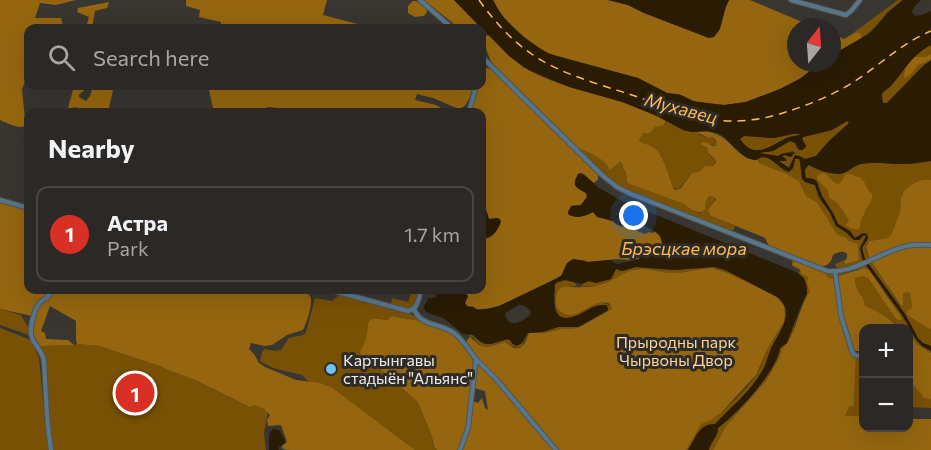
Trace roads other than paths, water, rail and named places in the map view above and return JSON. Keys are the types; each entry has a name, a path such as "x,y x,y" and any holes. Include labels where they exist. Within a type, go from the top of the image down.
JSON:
{"street":[{"path":"420,0 447,24"},
{"path":"791,0 846,15 860,0"},
{"path":"486,64 603,176 617,187 649,202 818,268 835,271 906,246 931,245"},
{"path":"470,108 475,90"},
{"path":"0,200 24,207"},
{"path":"835,271 841,316 852,351 854,355 859,356"},
{"path":"50,294 38,304 31,327 31,337 39,348 44,362 51,450"},
{"path":"345,294 406,310 414,309"},
{"path":"420,294 414,309 418,316 425,322 455,333 556,450"},
{"path":"460,450 468,428 476,359"}],"water":[{"name":"Мухавец","path":"454,0 493,0 503,16 517,31 550,54 638,78 667,93 681,95 692,101 724,105 746,102 780,89 809,72 841,72 841,50 870,33 888,12 903,0 921,0 912,12 915,16 931,11 931,45 913,58 882,94 882,97 883,103 887,103 931,60 931,161 906,164 866,163 840,174 816,169 809,165 805,173 806,178 817,182 838,224 850,231 855,238 863,233 867,234 868,238 862,248 865,259 910,324 907,324 863,261 860,249 866,236 854,240 836,226 819,197 815,185 802,179 799,159 795,159 793,168 789,172 769,158 762,157 755,160 747,158 717,133 683,130 657,116 622,102 569,87 529,70 510,57 486,33 486,24 478,24","holes":["847,121 848,124 816,156 805,159 795,155 789,168 779,161 786,161 782,156 790,157 795,152 779,156 759,153 773,151 790,141 802,150 806,146 803,137 832,130","800,134 758,150 746,146 740,139 744,136 774,138"]},
{"path":"608,0 729,0 720,29 714,37 709,38 628,5"},
{"name":"Брэсцкае мора","path":"581,173 599,188 622,201 796,272 804,278 807,294 787,343 780,348 764,380 735,413 718,428 709,450 688,450 705,426 715,424 747,392 764,368 786,316 786,310 779,298 725,270 714,267 675,270 636,267 622,271 616,269 611,279 596,283 589,281 582,284 565,280 557,282 554,304 557,314 561,317 575,316 602,305 607,305 608,310 578,327 558,327 543,332 528,333 522,343 517,346 508,339 490,344 482,343 474,335 463,334 443,318 425,311 424,306 429,298 437,297 436,294 466,294 468,296 465,303 467,306 477,310 488,309 556,279 562,275 567,263 573,259 587,262 611,260 617,264 639,259 641,252 647,247 656,251 661,250 661,238 658,234 643,226 632,222 624,227 620,226 613,221 597,217 593,212 575,217 569,215 571,206 581,205 587,197 586,193 577,188 576,178","holes":["519,305 531,312 523,320 512,323 506,318 505,313"]},
{"path":"486,210 489,219 497,218 501,221 496,232 486,238"},
{"path":"913,329 923,343 931,346 931,351 922,346 917,341"},
{"path":"273,429 279,430 285,440 285,443 278,448 279,450 269,450 269,434"}],"place":[{"name":"Картынгавы стадыён \"Альянс\"","path":"331,369"},
{"name":"Астра","path":"135,393"}],"park label":[{"name":"Прыродны парк Чырвоны Двор","path":"676,351"}]}
